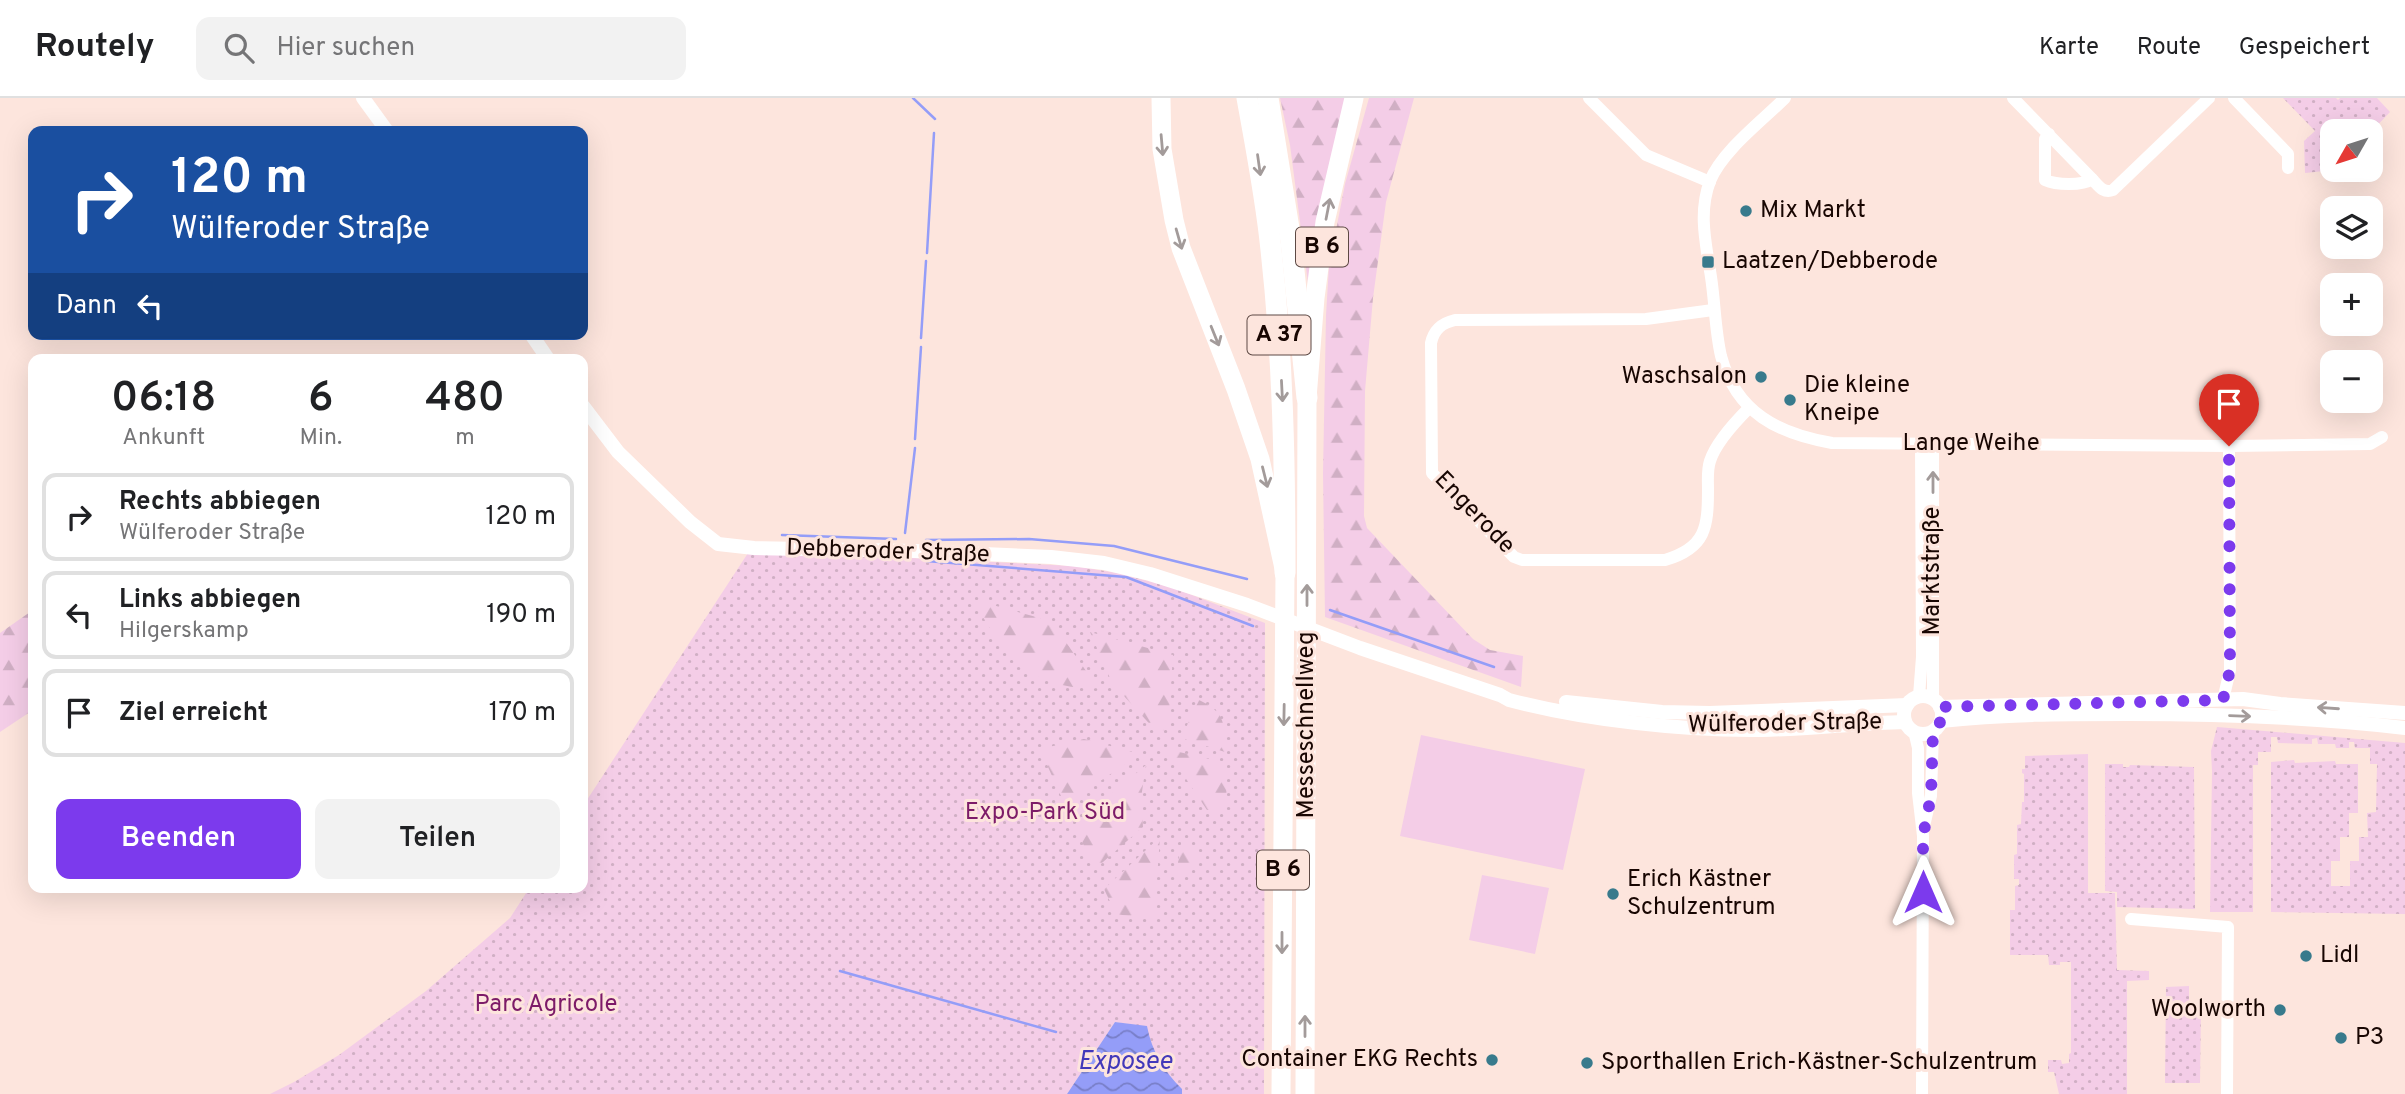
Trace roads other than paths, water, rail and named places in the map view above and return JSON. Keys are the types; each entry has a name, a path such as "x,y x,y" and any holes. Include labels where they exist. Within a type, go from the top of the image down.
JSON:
{"highway":[{"name":"B 6","path":"1161,98 1162,149 1167,192 1176,229 1260,459 1285,573"},
{"name":"A 37","path":"1247,98 1271,247 1278,316 1285,475 1285,573"},
{"name":"A 37","path":"1268,98 1291,241 1307,398"},
{"name":"B 6","path":"1307,398 1315,298 1325,222 1354,98"},
{"name":"Messeschnellweg","path":"1305,1094 1307,398"},
{"name":"Messeschnellweg","path":"1281,1094 1285,573"}],"street":[{"path":"363,98 383,126"},
{"path":"1589,98 1646,155 1710,182"},
{"name":"Lange Weihe","path":"1785,98 1715,170 1710,182 1703,221 1721,356 1728,374 1749,408 1781,429 1832,443 2229,446 2370,444 2382,437"},
{"path":"2013,98 2103,190 2113,190 2209,98"},
{"path":"2234,98 2288,155 2288,168"},
{"path":"2049,135 2045,139 2045,180 2053,183 2087,182 2092,178"},
{"name":"Engerode","path":"1713,310 1646,319 1485,319 1445,322 1433,334 1431,343 1432,473 1514,557 1522,560 1665,560 1686,552 1702,537 1708,519 1710,462 1719,443 1749,408"},
{"name":"Debberoder Straße","path":"588,413 618,452 690,522 718,544 754,548 1038,556 1104,563 1150,574 1247,605"},
{"name":"Marktstraße","path":"1923,836 1931,796 1927,444"},
{"path":"2223,700 2230,670 2229,446"},
{"name":"Wülferoder Straße","path":"1247,605 1500,695 1511,692 1646,717 1762,730 1910,727 1923,734 1929,710"},
{"name":"Wülferoder Straße","path":"1646,717 2243,699 2405,713"},
{"path":"1910,727 1904,713 1929,710"},
{"name":"Wülferoder Straße","path":"1929,710 2276,716 2405,728"},
{"name":"Marktstraße","path":"1910,727 1918,748 1918,793 1923,836 1922,1094"},
{"path":"2131,919 2228,927 2227,1094"}],"water":[{"name":"Exposee","path":"1115,1022 1147,1026 1156,1053 1164,1068 1182,1089 1182,1094 1067,1094"}],"waterway":[{"path":"913,98 935,119"},
{"path":"927,253 934,133"},
{"path":"921,338 926,261"},
{"path":"915,439 921,347"},
{"path":"905,533 915,448"},
{"path":"782,535 896,539"},
{"path":"926,540 1029,539 1114,546 1247,579"},
{"path":"926,561 1126,577 1253,626"},
{"path":"1330,610 1494,667"},
{"path":"840,971 1056,1032"}],"place":[{"name":"Mix Markt","path":"1746,211"},
{"name":"Laatzen/Debberode","path":"1708,262"},
{"name":"Waschsalon","path":"1761,377"},
{"name":"Die kleine Kneipe","path":"1790,400"},
{"name":"Erich Kästner Schulzentrum","path":"1613,894"},
{"name":"Lidl","path":"2306,956"},
{"name":"Woolworth","path":"2280,1010"},
{"name":"P3","path":"2341,1038"},
{"name":"Container EKG Rechts","path":"1492,1060"},
{"name":"Sporthallen Erich-Kästner-Schulzentrum","path":"1587,1063"}],"park label":[{"name":"Expo-Park Süd","path":"1045,813"},
{"name":"Parc Agricole","path":"546,1005"}]}
